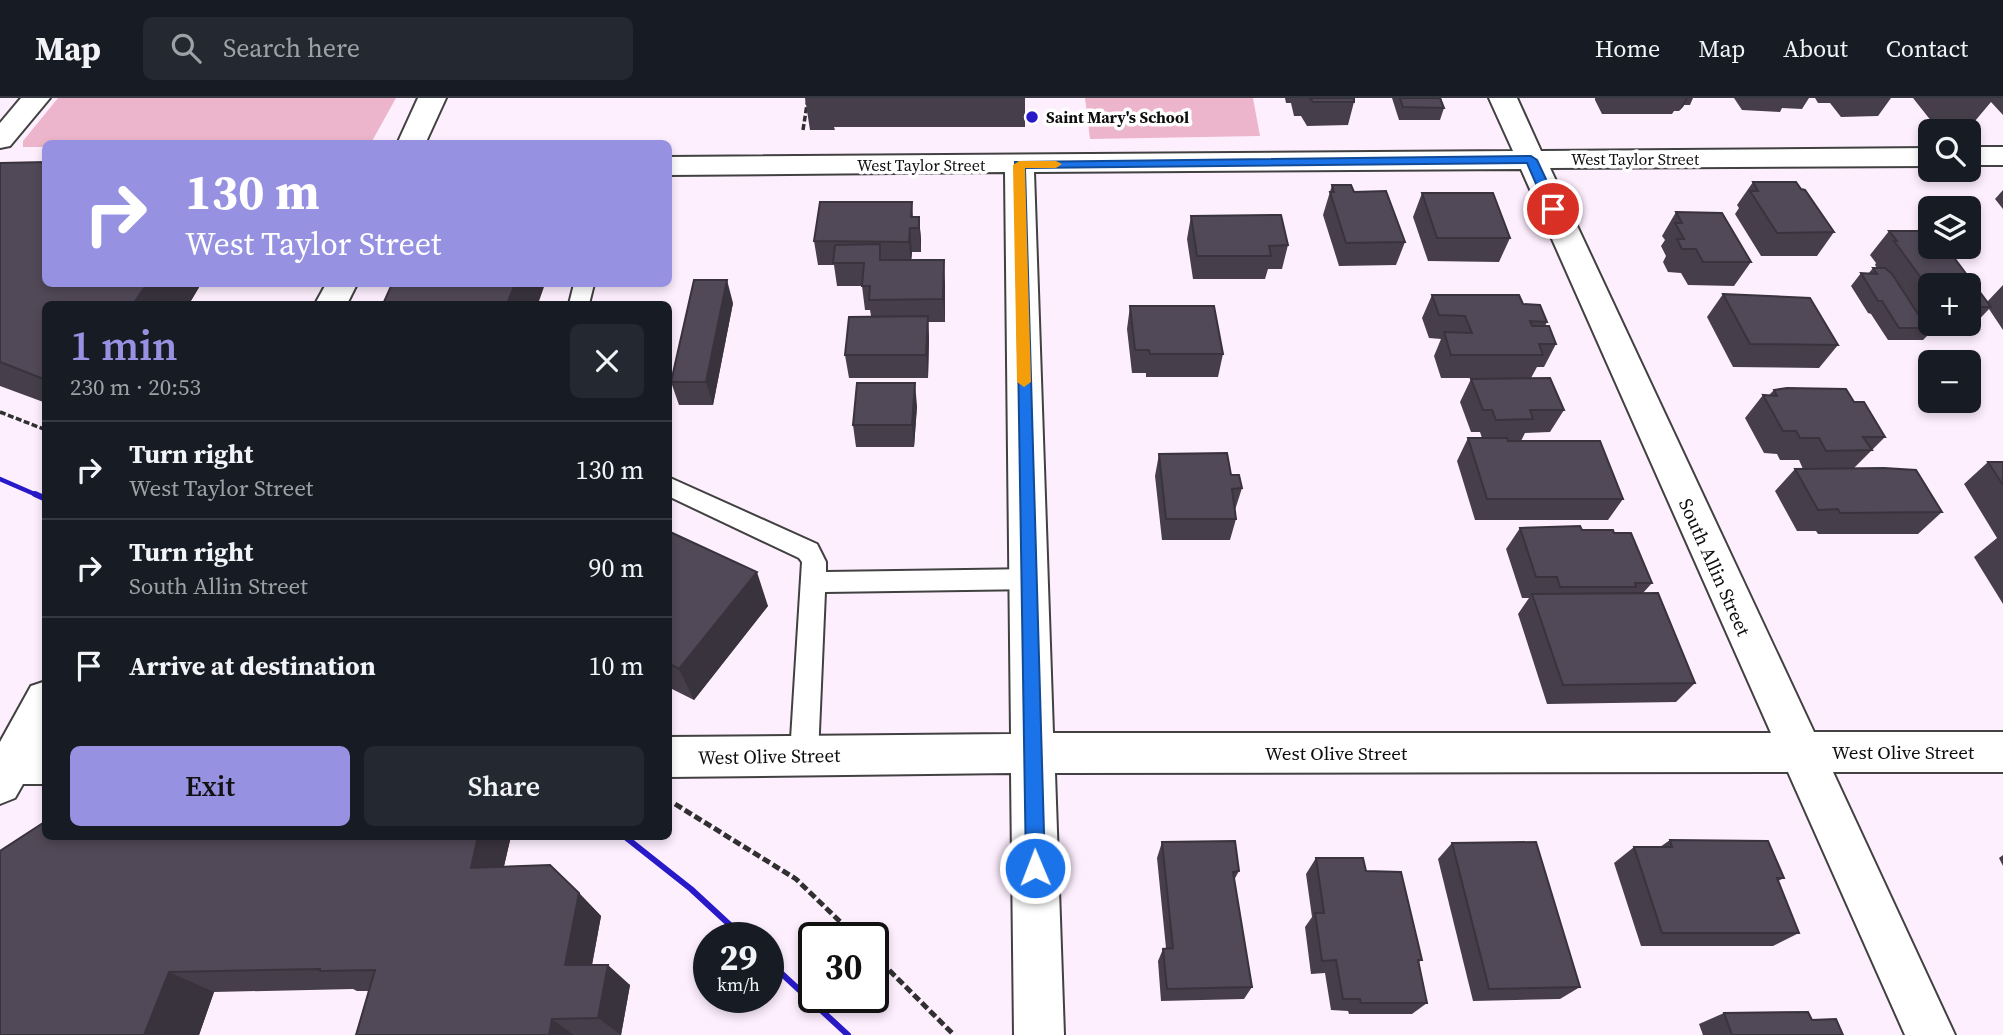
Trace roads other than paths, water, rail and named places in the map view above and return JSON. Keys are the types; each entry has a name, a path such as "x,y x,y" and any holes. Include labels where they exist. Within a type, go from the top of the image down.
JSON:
{"street":[{"path":"0,140 36,98"},
{"path":"413,140 432,98"},
{"name":"South Allin Street","path":"1503,98 1930,1035"},
{"path":"1981,156 2003,156"},
{"name":"West Taylor Street","path":"672,166 1918,157"},
{"path":"1019,165 1040,1035"},
{"path":"14,769 42,708"},
{"name":"West Olive Street","path":"672,757 1033,753 2003,752"}],"lane":[{"path":"672,488 808,551 814,562 804,755"},
{"path":"813,582 1028,579"}],"railway":[{"path":"0,479 39,496"},
{"path":"35,494 42,497"},
{"path":"629,840 691,889 727,922"},
{"path":"784,976 848,1035"}],"place":[{"name":"Saint Mary's School","path":"1032,117"}]}
